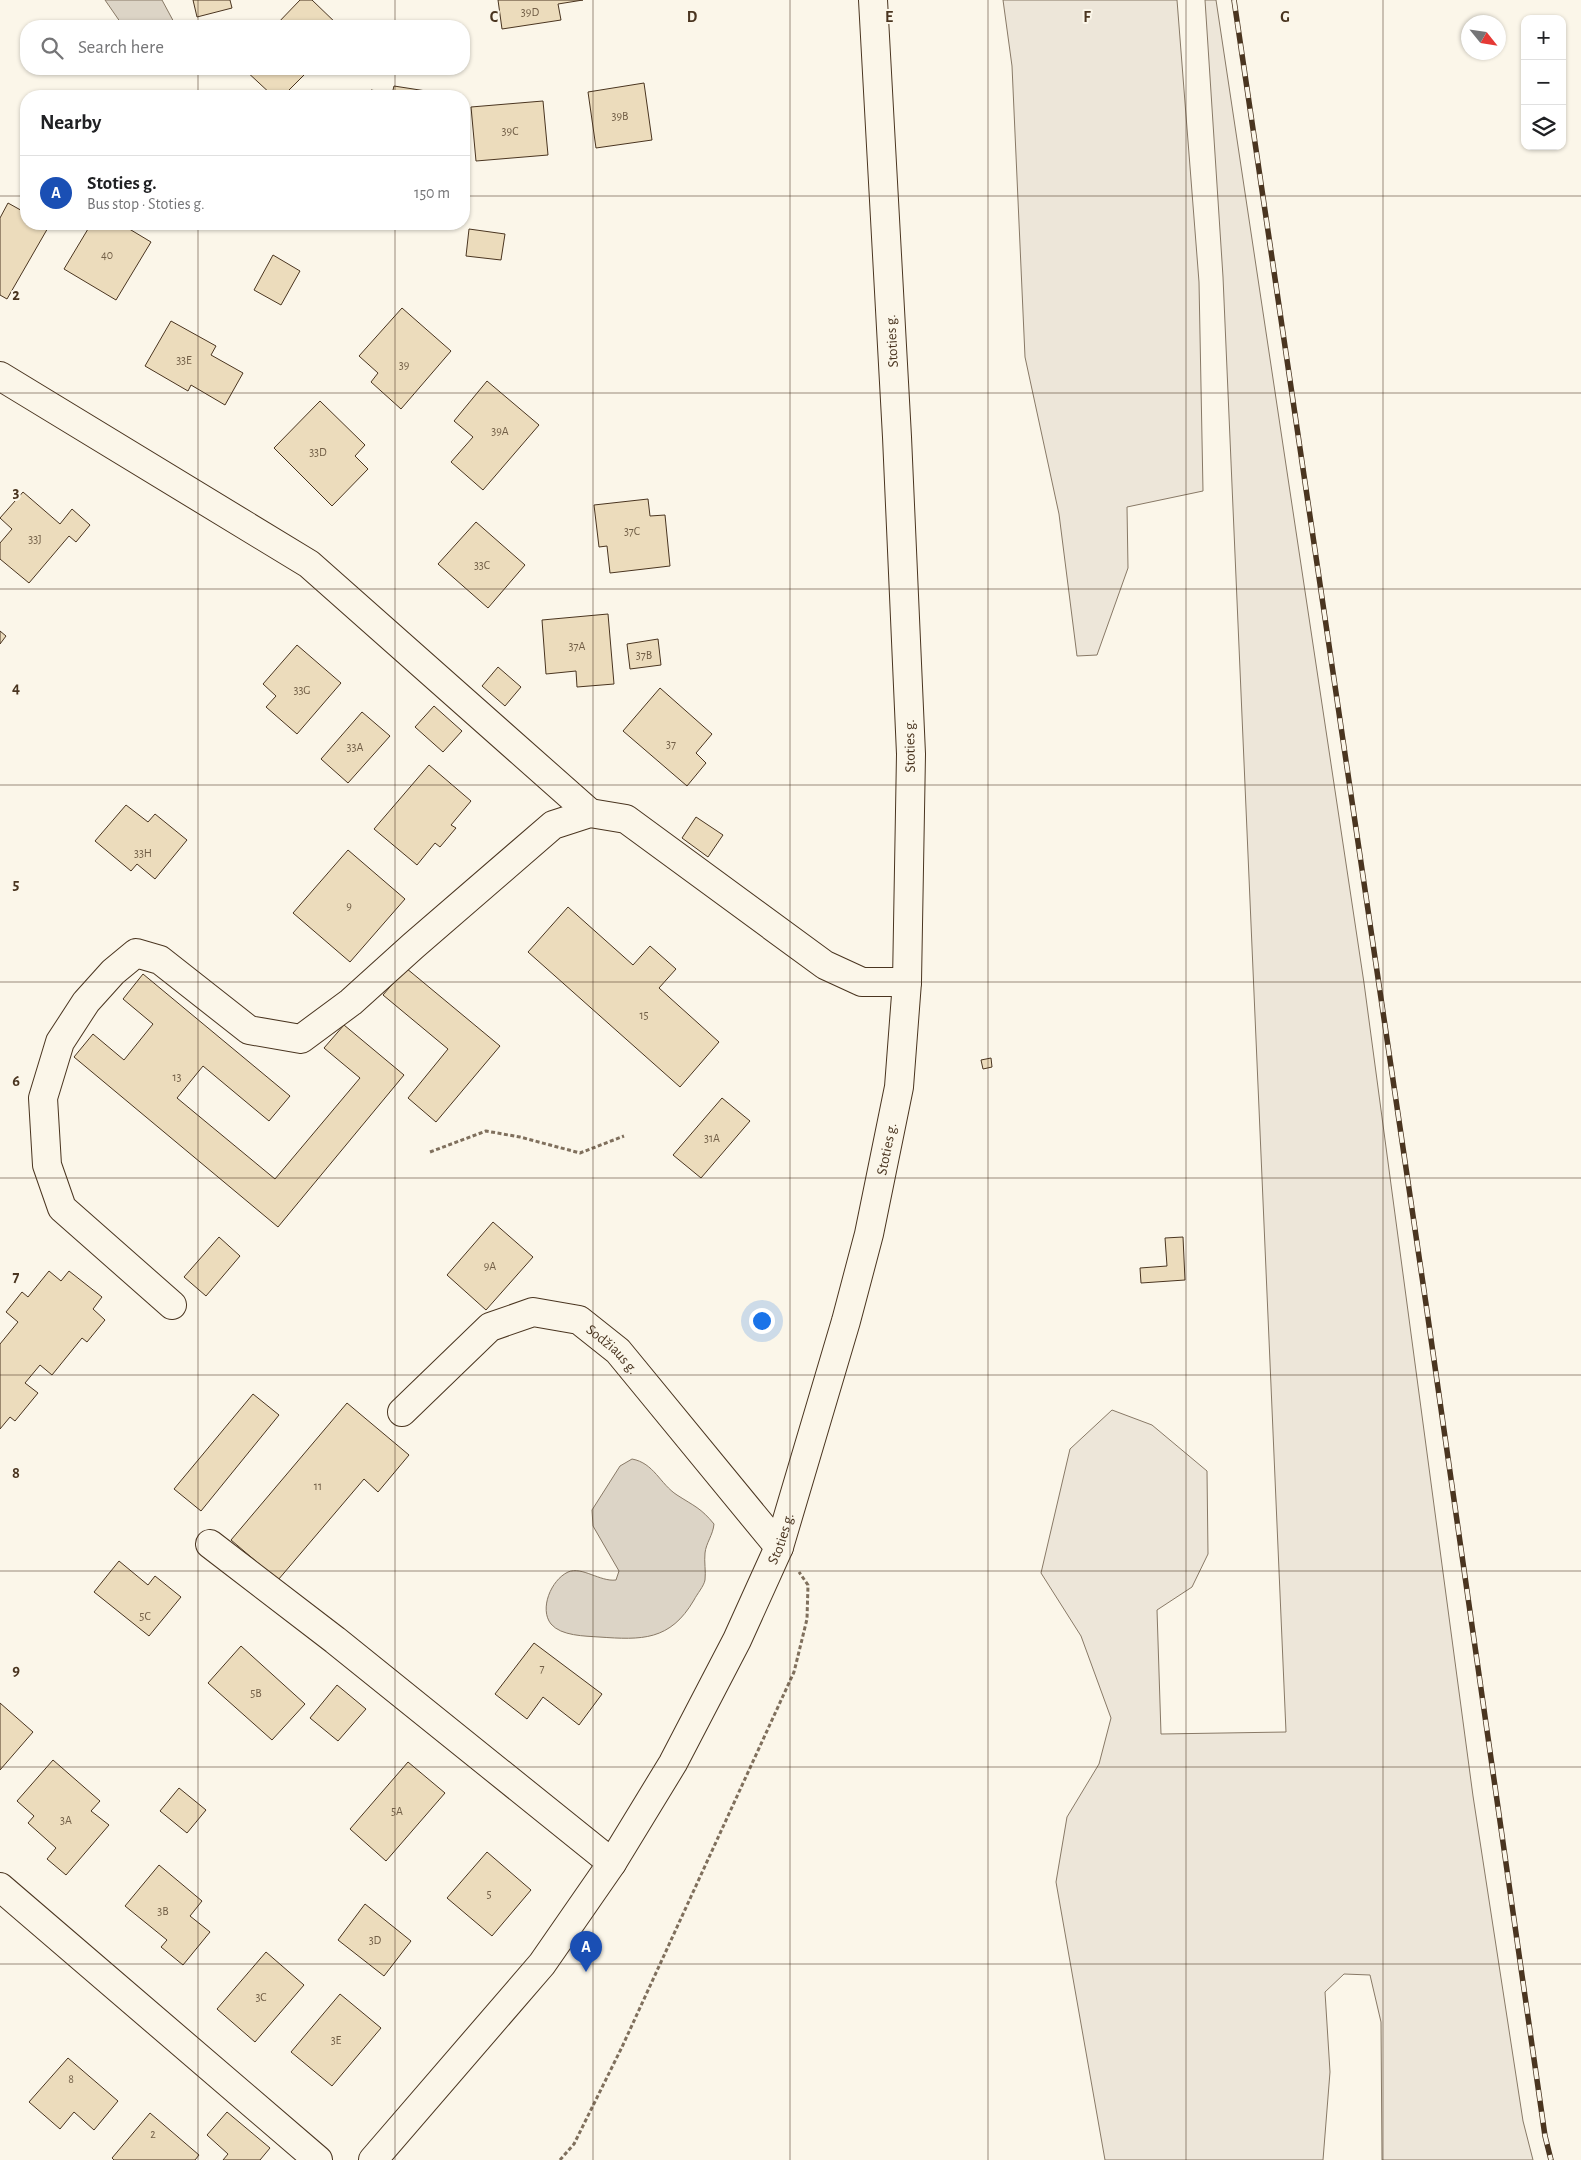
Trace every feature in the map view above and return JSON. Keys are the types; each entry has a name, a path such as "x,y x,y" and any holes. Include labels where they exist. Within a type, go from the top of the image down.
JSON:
{"street":[{"name":"Stoties g.","path":"373,2160 542,1964 612,1862 673,1763 737,1640 779,1547 846,1321 869,1234 899,1086 907,982 911,754 897,427 873,0"},
{"path":"0,376 309,564 590,813"},
{"path":"172,1305 62,1208 47,1165 44,1098 60,1042 86,1002 112,972 136,953 160,960 248,1030 300,1039 352,1002 553,825 590,813 626,819 825,965 862,982 907,982"},
{"name":"Sodžiaus g.","path":"402,1412 490,1327 533,1312 578,1320 618,1351 779,1547"},
{"path":"210,1544 335,1640 612,1862"},
{"path":"0,1887 318,2160"}],"path":[{"path":"430,1152 486,1131 520,1137 580,1152 624,1136"},
{"path":"560,2160 574,2144 622,2047 794,1672 807,1619 808,1585 779,1547"}],"shaded area":[{"path":"105,0 162,0 173,20 119,20"},
{"path":"1003,0 1177,0 1199,282 1203,491 1127,507 1128,568 1097,655 1077,656 1059,514 1025,357 1012,66"},
{"path":"1205,0 1216,0 1364,983 1473,1796 1523,2121 1533,2160 1382,2160 1381,2022 1370,1975 1344,1974 1325,1992 1330,2072 1323,2160 1105,2160 1056,1882 1067,1817 1099,1764 1111,1718 1081,1636 1041,1573 1070,1449 1112,1410 1152,1425 1207,1471 1208,1554 1192,1587 1157,1610 1161,1734 1286,1732 1223,277"},
{"path":"632,1459 646,1465 671,1490 701,1511 714,1524 705,1553 705,1577 702,1587 685,1613 675,1624 665,1631 654,1635 614,1638 580,1636 561,1631 551,1624 546,1611 549,1595 556,1581 568,1572 573,1571 616,1580 619,1571 593,1526 592,1510 620,1466"}],"building":[{"path":"193,0 230,0 232,8 197,17"},
{"path":"300,0 312,0 333,20 281,20"},
{"path":"498,0 583,0 558,4 561,20 502,29"},
{"path":"250,75 304,75 289,90 267,90"},
{"path":"644,83 652,140 596,148 588,92"},
{"path":"394,86 420,90 393,90"},
{"path":"543,101 548,155 476,161 471,107"},
{"path":"8,203 20,210 20,230 47,230 7,299 0,295 0,218"},
{"path":"470,229 505,234 501,260 466,256"},
{"path":"87,230 131,230 151,242 116,300 64,269"},
{"path":"273,255 300,271 281,305 254,290"},
{"path":"402,308 451,351 401,409 371,382 378,373 359,356"},
{"path":"171,321 216,346 211,355 243,373 225,405 191,385 188,391 145,366"},
{"path":"487,381 539,425 483,490 451,462 473,437 454,421"},
{"path":"320,401 365,445 355,456 368,469 332,506 274,448"},
{"path":"23,492 60,524 72,509 90,525 76,542 69,536 29,583 0,559 0,543 12,529 0,518"},
{"path":"648,499 650,516 665,515 670,566 610,573 607,546 599,547 594,505"},
{"path":"476,522 525,565 488,608 438,564"},
{"path":"608,614 614,684 577,687 576,671 546,674 542,620"},
{"path":"0,631 6,636 0,644"},
{"path":"658,639 661,665 630,669 627,644"},
{"path":"297,645 341,683 297,734 266,707 276,696 263,684"},
{"path":"498,667 521,687 505,706 482,686"},
{"path":"660,688 712,734 696,753 706,763 687,786 623,731"},
{"path":"434,706 462,731 443,752 415,727"},
{"path":"362,712 390,736 348,783 321,759"},
{"path":"429,765 471,801 451,825 456,828 440,847 435,843 417,865 374,829"},
{"path":"126,805 148,822 155,814 187,840 155,879 137,864 131,871 95,841"},
{"path":"696,817 723,835 708,857 682,838"},
{"path":"348,850 405,899 350,962 293,913"},
{"path":"568,907 633,965 650,946 676,969 659,988 719,1042 680,1087 528,952"},
{"path":"406,968 500,1046 436,1122 408,1098 448,1049 383,995"},
{"path":"143,974 290,1096 269,1121 203,1066 177,1098 275,1179 360,1078 324,1048 344,1025 404,1075 278,1227 74,1057 93,1034 124,1060 153,1024 123,999"},
{"path":"991,1058 992,1067 983,1069 981,1060"},
{"path":"722,1098 750,1121 701,1178 673,1155"},
{"path":"493,1222 533,1257 486,1310 447,1275"},
{"path":"219,1237 240,1256 206,1296 184,1277"},
{"path":"1183,1237 1185,1280 1141,1283 1140,1268 1167,1266 1165,1238"},
{"path":"49,1271 61,1281 69,1271 102,1297 93,1309 105,1320 87,1342 82,1338 52,1375 40,1365 25,1383 38,1393 15,1421 10,1417 0,1429 0,1344 18,1322 6,1312 22,1292 28,1297"},
{"path":"253,1394 279,1415 201,1511 174,1489"},
{"path":"347,1403 409,1455 378,1492 364,1479 278,1580 231,1540"},
{"path":"119,1561 148,1585 155,1576 181,1597 149,1636 94,1592"},
{"path":"534,1643 602,1694 579,1725 543,1697 527,1719 495,1694"},
{"path":"241,1646 305,1704 272,1740 208,1683"},
{"path":"337,1685 366,1709 338,1741 310,1718"},
{"path":"0,1703 33,1732 0,1770"},
{"path":"53,1760 100,1801 91,1811 109,1825 66,1875 47,1859 56,1848 28,1823 34,1816 17,1801"},
{"path":"408,1762 445,1793 386,1861 350,1829"},
{"path":"179,1788 206,1810 187,1833 160,1811"},
{"path":"487,1852 531,1890 492,1936 447,1898"},
{"path":"159,1865 202,1901 190,1916 210,1932 183,1965 161,1947 167,1940 125,1906"},
{"path":"365,1904 411,1941 384,1976 338,1940"},
{"path":"266,1952 304,1985 255,2042 217,2009"},
{"path":"340,1994 381,2028 332,2086 291,2052"},
{"path":"68,2058 118,2101 94,2130 74,2112 60,2129 29,2102"},
{"path":"227,2112 270,2148 260,2160 223,2160 228,2154 207,2135"},
{"path":"150,2113 199,2155 195,2160 114,2160 112,2158"}],"railway":[{"path":"1234,0 1426,1304 1545,2136 1551,2160"}],"place":[{"name":"Stoties g.","path":"586,1972"}]}
